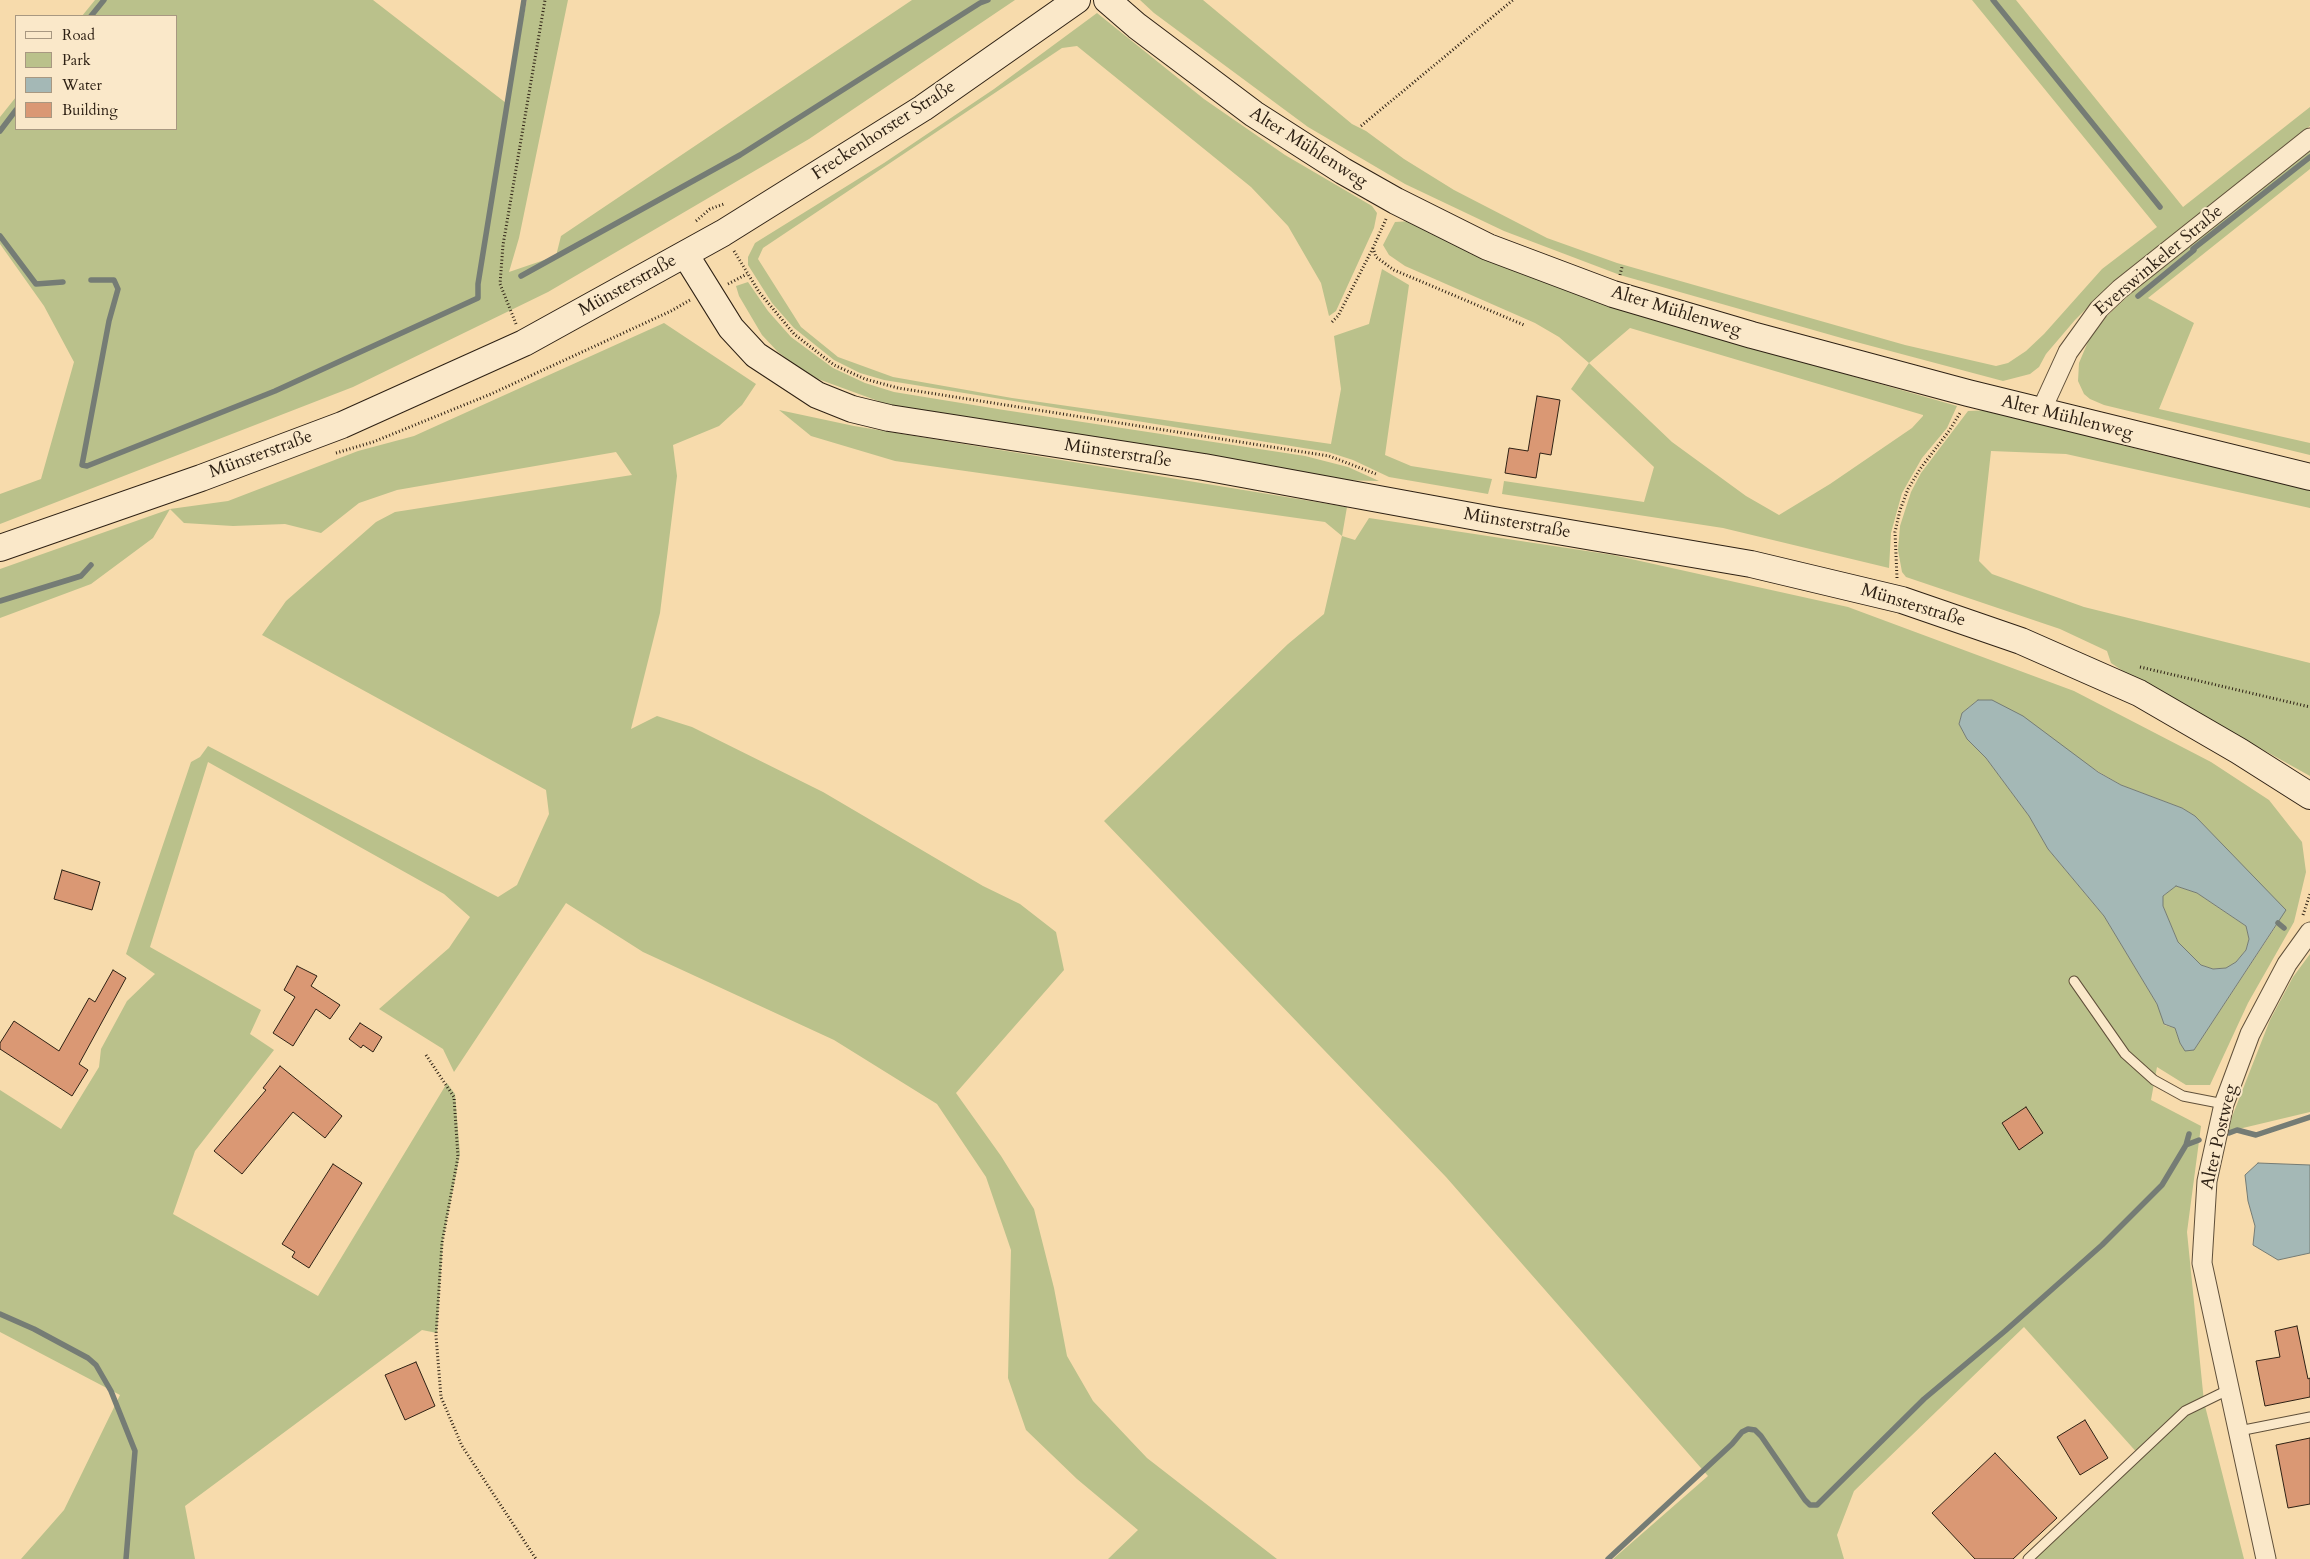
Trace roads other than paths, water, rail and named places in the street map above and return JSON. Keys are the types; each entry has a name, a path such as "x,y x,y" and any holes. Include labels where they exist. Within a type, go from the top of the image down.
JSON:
{"main road":[{"name":"Freckenhorster Straße","path":"685,254 723,233 923,108 1076,0"},
{"name":"Alter Mühlenweg","path":"1107,0 1137,26 1254,114 1343,171 1396,201 1488,247 1613,294 1735,330 1968,393 2310,477"},
{"name":"Münsterstraße","path":"0,548 201,478 342,425 524,343 685,254 730,328 756,355 817,395 852,409 889,418 1204,467 1493,520 1751,564 1902,600 2021,641 2122,686 2239,750 2310,796"}],"street":[{"name":"Everswinkeler Straße","path":"2044,412 2052,385 2068,352 2080,332 2099,309 2120,289 2310,138"},
{"name":"Alter Postweg","path":"2266,1559 2231,1389 2202,1263 2207,1181 2224,1104 2250,1034 2287,964 2310,932"}],"lane":[{"path":"2074,981 2125,1054 2154,1080 2183,1096 2224,1104"},
{"path":"2028,1559 2185,1411 2231,1389"},
{"path":"2239,1431 2310,1417"}],"water":[{"path":"1978,700 1992,700 2023,716 2098,772 2121,785 2182,808 2195,816 2286,910 2194,1050 2185,1051 2175,1028 2164,1024 2157,1004 2104,916 2048,849 2029,816 1986,758 1967,739 1959,724 1962,713","holes":["2176,886 2197,893 2246,926 2249,939 2246,950 2236,962 2226,968 2213,969 2201,965 2178,942 2163,906 2163,896"]},
{"path":"2258,1163 2310,1165 2310,1253 2278,1260 2253,1245 2255,1226 2248,1201 2245,1175"}],"waterway":[{"path":"92,15 104,0"},
{"path":"91,280 114,280 118,289 109,321 82,465 87,466 275,391 478,298 478,284 524,0"},
{"path":"521,276 740,155 980,3 988,0"},
{"path":"1993,0 2160,207"},
{"path":"0,131 15,111"},
{"path":"2193,249 2310,157"},
{"path":"0,236 36,284 63,282"},
{"path":"2138,296 2194,250"},
{"path":"0,601 81,576 91,565"},
{"path":"2278,923 2284,928"},
{"path":"2229,1133 2237,1130 2256,1135 2310,1117"},
{"path":"2186,1145 2189,1134"},
{"path":"1608,1559 1732,1444 1742,1432 1748,1429 1755,1430 1761,1436 1805,1500 1810,1505 1817,1505 1924,1399 2005,1331 2102,1245 2162,1185 2186,1145 2199,1140"},
{"path":"0,1314 34,1329 88,1358 96,1365 111,1391 135,1451 126,1559"}]}
